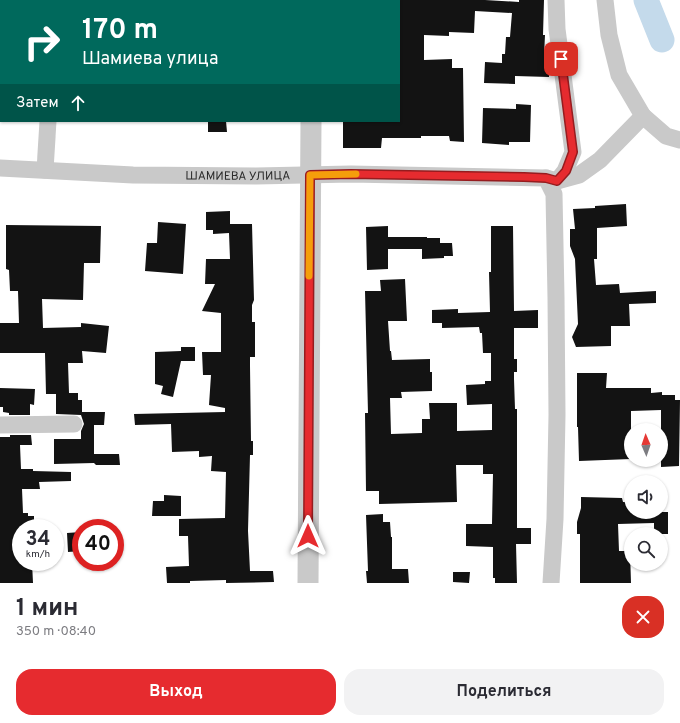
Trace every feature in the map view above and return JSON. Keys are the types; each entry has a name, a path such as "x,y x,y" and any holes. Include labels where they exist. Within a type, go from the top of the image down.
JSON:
{"street":[{"path":"551,583 556,495 557,415 554,194 551,180 566,171 573,152 558,29 556,0"},
{"path":"605,0 609,35 619,75 643,116 666,136 680,140"},
{"name":"ШАМИЕВА УЛИЦА","path":"0,168 133,175 351,174 524,177 551,180 579,175 600,160 643,116"},
{"path":"45,170 48,122"},
{"path":"308,583 311,122"},
{"path":"0,425 74,424"}],"building":[{"path":"400,0 485,0 519,2 519,0 544,0 544,56 550,56 549,77 515,76 515,84 484,83 485,62 502,63 502,54 505,54 506,37 510,37 512,13 475,11 474,33 449,32 449,36 424,35 424,60 452,59 452,68 463,68 464,142 450,141 449,136 421,136 421,138 382,138 381,148 343,148 343,122 400,122"},
{"path":"516,104 531,105 530,142 509,142 509,145 482,143 483,108 516,109"},
{"path":"208,122 226,122 227,132 208,132"},
{"path":"626,204 627,226 597,228 597,259 594,259 596,285 619,284 620,293 656,291 656,303 629,304 630,326 611,326 611,346 576,347 572,337 578,324 575,259 570,246 570,229 575,229 573,209"},
{"path":"230,211 230,224 252,224 254,300 252,305 252,322 255,322 255,357 250,357 251,441 253,441 253,455 250,455 248,531 250,571 273,571 274,582 226,583 226,580 167,583 166,567 189,566 188,536 179,536 179,519 225,518 226,472 211,471 212,456 199,457 199,451 172,452 171,424 135,425 134,414 225,412 225,408 209,405 211,375 203,375 202,352 221,352 221,313 202,311 215,284 205,284 206,259 230,259 229,233 213,234 213,230 206,230 206,212"},
{"path":"158,222 186,224 183,274 145,271 147,243 157,243"},
{"path":"6,225 101,226 100,263 84,263 83,300 42,299 43,328 81,327 81,323 109,326 106,353 82,351 83,363 68,363 69,393 78,393 78,400 82,400 82,412 105,412 104,425 94,425 94,454 119,454 120,465 96,465 94,463 54,464 54,439 81,439 81,431 84,424 81,415 56,414 56,394 46,394 45,353 0,353 0,323 19,323 18,291 10,291 9,270 6,269"},
{"path":"388,226 388,237 440,238 440,243 452,243 453,256 422,259 422,249 388,249 388,269 367,270 366,227"},
{"path":"491,226 513,226 514,311 538,310 538,328 514,328 514,359 517,359 517,372 514,372 514,379 515,409 517,409 517,528 531,528 531,544 516,544 517,583 495,583 495,578 493,578 493,547 466,546 466,524 492,524 493,474 483,474 483,465 456,465 457,502 379,504 379,491 366,491 365,413 368,413 365,291 381,291 380,280 405,279 407,321 388,321 392,360 430,359 430,372 432,372 432,391 401,392 402,398 390,398 391,434 422,433 422,419 430,419 429,403 457,403 457,431 492,430 492,404 467,405 466,385 485,384 485,381 491,381 491,353 483,353 482,333 480,333 479,327 442,328 442,323 432,323 432,310 458,309 458,313 490,312 489,272 491,272"},
{"path":"181,347 195,347 195,361 181,361 173,397 161,394 163,386 155,384 155,352 181,351"},
{"path":"577,373 607,373 606,388 651,388 651,393 662,392 662,395 675,395 675,400 680,400 679,466 668,467 668,423 661,423 661,410 631,411 631,423 624,423 624,459 579,461 577,427"},
{"path":"0,388 35,389 34,405 30,404 30,415 9,415 9,413 3,412 3,407 0,407"},
{"path":"10,435 31,435 32,445 20,445 21,469 33,469 33,471 71,472 71,481 39,482 40,489 22,489 23,513 28,513 28,516 34,516 34,519 12,519 12,571 32,571 33,583 0,583 0,437 10,437"},
{"path":"164,495 181,496 181,516 152,516 153,501 164,501"},
{"path":"581,497 622,498 624,502 624,519 668,519 668,527 654,527 654,523 618,524 619,551 624,551 624,571 631,571 631,583 580,583 580,534 577,534 577,522 581,508"},
{"path":"383,514 383,522 390,522 392,537 392,569 408,569 409,583 367,583 366,515"},
{"path":"67,533 72,533 72,552 68,552"},
{"path":"453,572 470,572 469,583 453,582"}],"waterway":[{"path":"646,0 662,40"}],"slow traffic":[{"path":"309,276 310,175 356,174"}],"route":[{"path":"308,536 310,175 351,174 524,177 546,178 557,181 566,171 573,152 561,59"}]}
